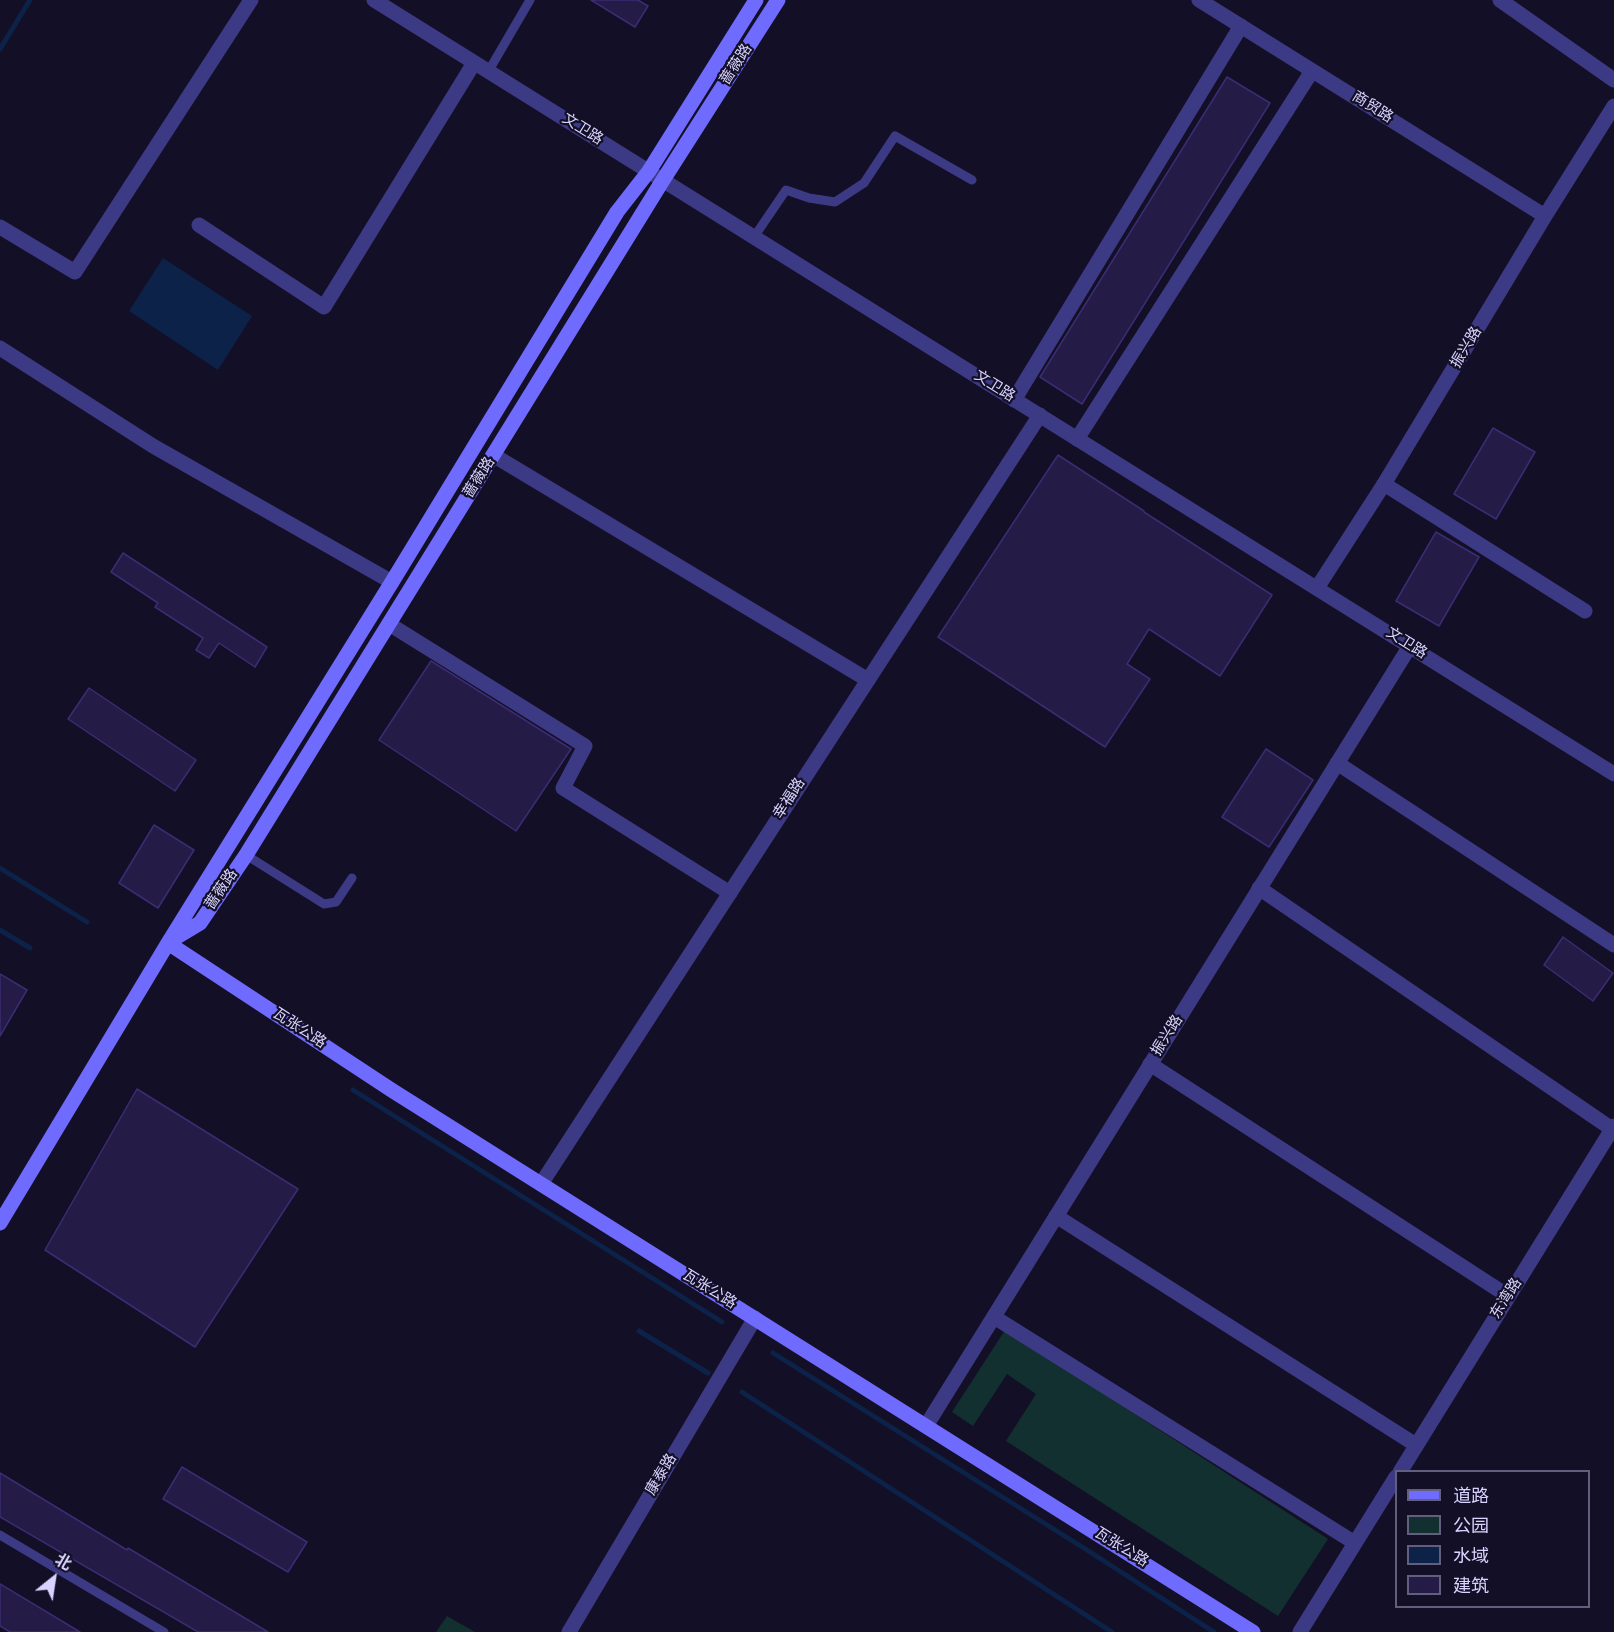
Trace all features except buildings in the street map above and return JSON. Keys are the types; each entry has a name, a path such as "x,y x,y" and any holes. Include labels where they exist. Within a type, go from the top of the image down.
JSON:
{"main road":[{"name":"蔷薇路","path":"0,1223 168,943 392,582 617,212 649,171 756,0"},
{"name":"蔷薇路","path":"168,943 200,923 246,855 663,180 778,0"},
{"name":"瓦张公路","path":"168,943 393,1091 1253,1632"}],"street":[{"path":"0,227 75,273 251,0"},
{"name":"文卫路","path":"374,0 1614,774"},
{"name":"商贸路","path":"1199,0 1545,216"},
{"path":"1500,0 1614,80"},
{"path":"1014,400 1241,26"},
{"path":"199,225 324,307 474,63"},
{"path":"1077,439 1312,70"},
{"name":"振兴路","path":"1317,588 1384,484 1614,106"},
{"path":"0,348 153,446 392,582"},
{"name":"幸福路","path":"540,1184 1040,416"},
{"path":"494,455 868,680"},
{"path":"1384,484 1585,611"},
{"path":"389,624 585,746 563,788 730,893"},
{"name":"振兴路","path":"926,1426 1410,646"},
{"path":"1337,763 1614,945"},
{"path":"1259,888 1613,1128"},
{"path":"1150,1064 1508,1296"},
{"name":"东湾路","path":"1401,1470 1613,1128"},
{"path":"1056,1216 1416,1445"},
{"path":"994,1317 1355,1543"},
{"name":"康泰路","path":"569,1632 755,1318"},
{"path":"1300,1632 1395,1479"}],"lane":[{"path":"488,72 530,0"},
{"path":"754,237 786,190 809,198 835,202 864,183 895,136 972,180"},
{"path":"246,855 324,904 336,902 351,878"},
{"path":"0,1535 164,1632"}],"green space":[{"path":"1005,1330 1328,1539 1278,1616 1006,1441 1036,1394 1007,1374 973,1426 952,1412"},
{"path":"447,1616 475,1632 436,1632"}],"water":[{"path":"163,258 252,316 218,370 129,311"}],"waterway":[{"path":"0,49 30,0"},
{"path":"0,868 87,922"},
{"path":"0,930 30,948"},
{"path":"353,1090 722,1322"},
{"path":"639,1331 708,1373"},
{"path":"773,1353 1214,1632"},
{"path":"742,1392 1112,1632"}]}
